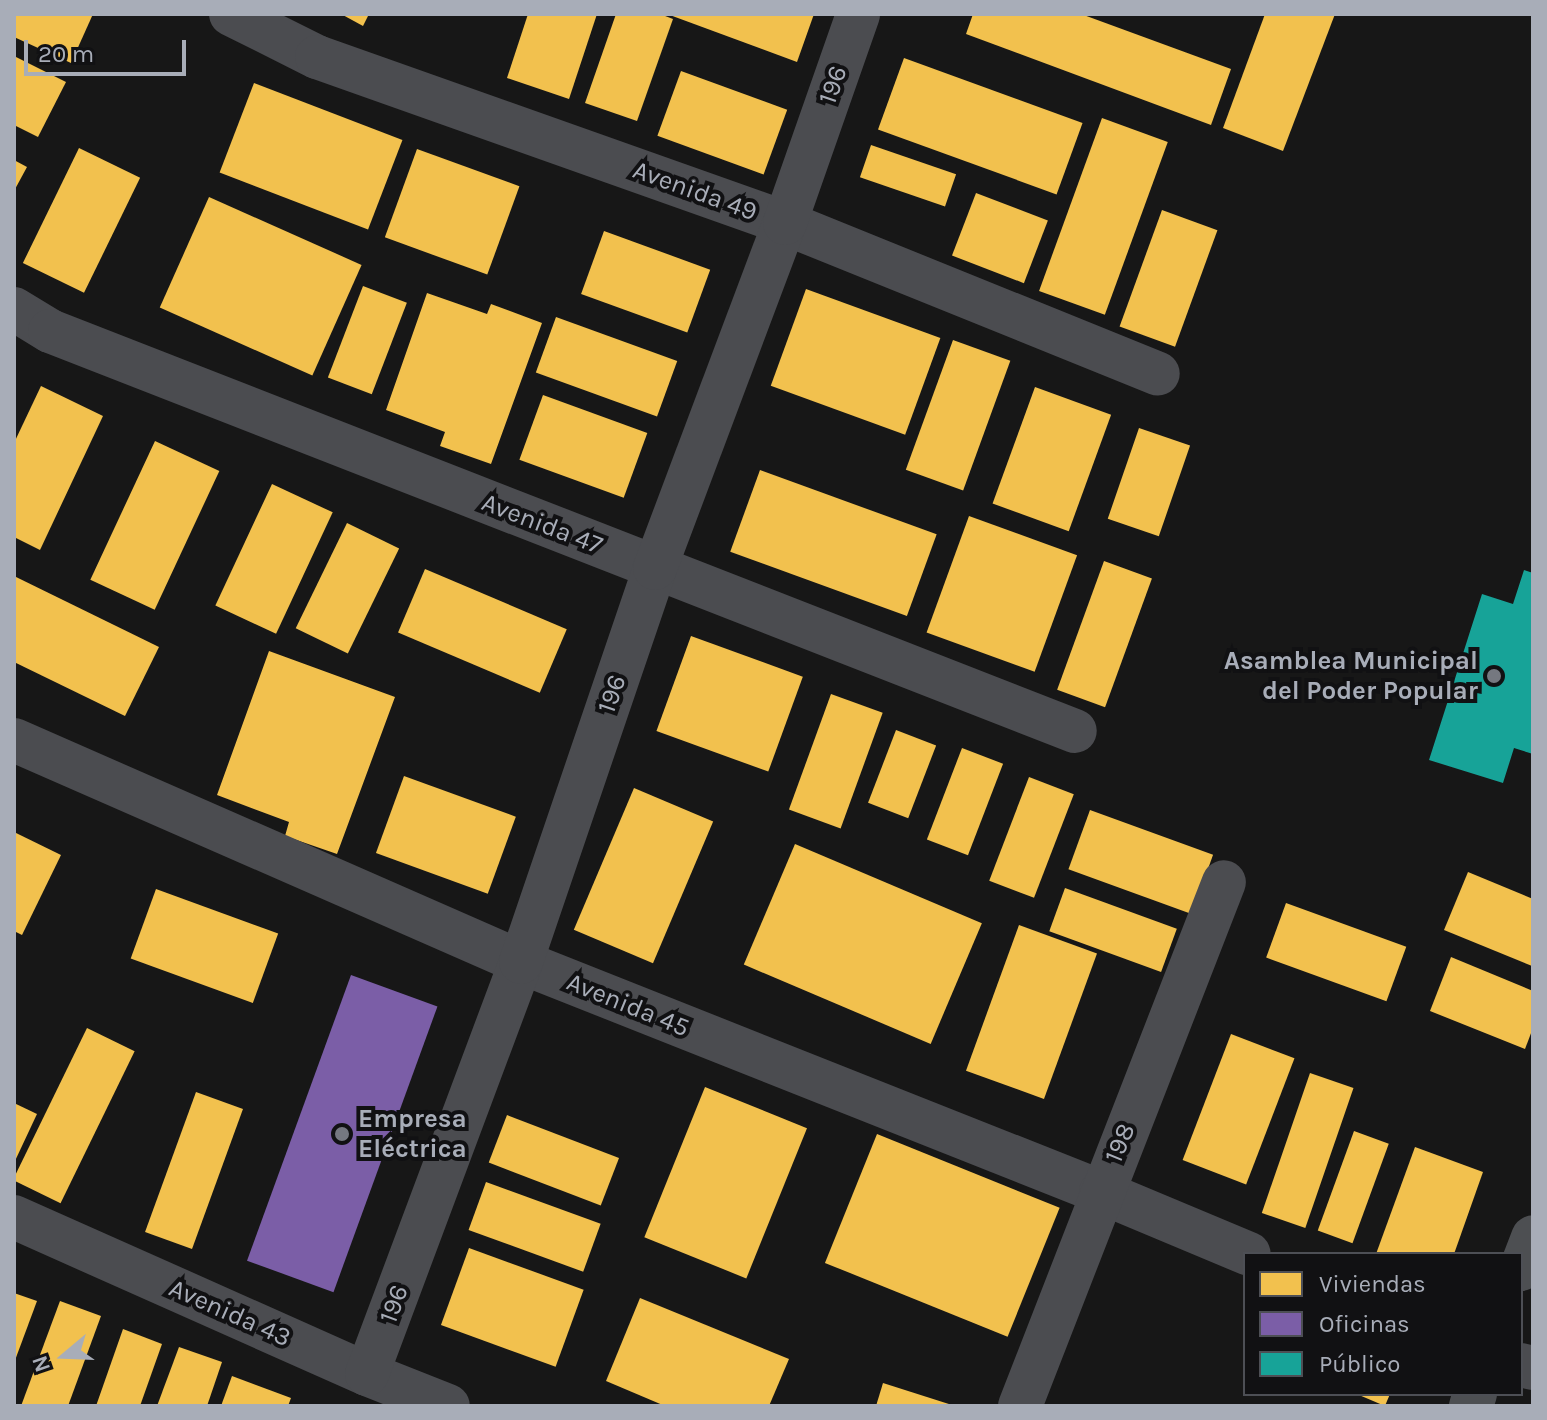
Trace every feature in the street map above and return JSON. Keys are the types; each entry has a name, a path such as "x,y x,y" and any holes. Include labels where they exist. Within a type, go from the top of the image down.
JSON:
{"main road":[{"path":"1523,1264 1533,1237"}],"street":[{"name":"Avenida 49","path":"231,14 317,57 785,223 1158,374"},
{"name":"196","path":"367,1374 521,962 655,568 785,223 858,14"},
{"name":"Avenida 47","path":"14,309 50,331 1075,731"},
{"name":"Avenida 45","path":"14,740 521,962 1244,1252"},
{"name":"198","path":"1020,1406 1224,882"},
{"name":"Avenida 43","path":"14,1217 367,1374 448,1406"}],"building: Viviendas":[{"path":"14,14 93,14 71,63 14,37"},
{"path":"341,14 369,14 363,26"},
{"path":"528,14 597,14 569,99 507,78"},
{"path":"616,14 660,14 673,19 637,121 585,103"},
{"path":"667,14 814,14 797,62"},
{"path":"973,14 1081,14 1231,69 1211,125 966,34"},
{"path":"1265,14 1335,14 1283,151 1223,128"},
{"path":"14,56 66,82 38,137 14,125"},
{"path":"904,58 1083,123 1057,194 878,129"},
{"path":"681,71 787,110 764,174 657,136"},
{"path":"254,83 402,140 368,230 220,173"},
{"path":"1102,118 1168,142 1105,315 1039,291"},
{"path":"871,145 956,174 945,206 860,177"},
{"path":"79,148 140,178 84,293 23,263"},
{"path":"417,149 519,186 487,275 385,237"},
{"path":"14,160 27,167 14,191"},
{"path":"976,193 1048,221 1024,283 952,256"},
{"path":"209,197 362,265 312,375 160,308"},
{"path":"1162,210 1217,230 1175,347 1120,327"},
{"path":"604,231 710,270 687,333 581,294"},
{"path":"363,286 407,303 372,394 328,377"},
{"path":"806,289 940,338 905,435 771,386"},
{"path":"427,293 487,314 491,304 542,323 491,464 440,446 445,432 386,410"},
{"path":"556,317 677,361 657,417 536,372"},
{"path":"953,340 1010,361 963,491 906,470"},
{"path":"41,386 103,416 40,550 14,537 14,443"},
{"path":"1035,387 1111,415 1069,531 993,504"},
{"path":"543,395 647,433 624,498 519,460"},
{"path":"1139,428 1190,446 1159,536 1108,519"},
{"path":"155,441 219,471 155,610 90,580"},
{"path":"760,470 937,534 907,616 730,552"},
{"path":"272,484 333,512 276,634 215,605"},
{"path":"969,516 1077,555 1035,672 927,633"},
{"path":"347,523 399,548 348,654 296,628"},
{"path":"1104,561 1152,578 1105,707 1057,690"},
{"path":"425,569 567,629 540,693 398,633"},
{"path":"14,576 159,647 125,716 14,662"},
{"path":"691,636 803,677 768,772 656,731"},
{"path":"269,651 395,697 337,854 285,836 289,822 217,795"},
{"path":"831,694 883,713 841,828 789,810"},
{"path":"896,730 936,745 908,818 868,803"},
{"path":"962,748 1003,764 968,855 927,839"},
{"path":"404,776 516,817 488,894 376,853"},
{"path":"1029,777 1074,794 1034,898 989,881"},
{"path":"634,788 713,822 653,963 574,930"},
{"path":"1090,810 1213,855 1192,914 1068,869"},
{"path":"14,832 61,855 22,935 14,931"},
{"path":"795,844 982,923 931,1044 744,965"},
{"path":"1468,872 1533,899 1532,966 1444,930"},
{"path":"1065,888 1177,929 1161,972 1049,931"},
{"path":"156,889 278,933 253,1003 131,959"},
{"path":"1286,903 1406,947 1386,1001 1266,958"},
{"path":"1019,925 1097,953 1044,1099 966,1071"},
{"path":"1451,957 1533,991 1533,1028 1525,1049 1430,1011"},
{"path":"87,1028 135,1051 61,1203 14,1180 14,1178"},
{"path":"1231,1034 1294,1058 1246,1184 1183,1160"},
{"path":"1310,1073 1353,1088 1305,1228 1262,1213"},
{"path":"705,1087 807,1128 746,1278 644,1237"},
{"path":"196,1092 243,1109 192,1249 145,1232"},
{"path":"14,1103 37,1114 14,1163"},
{"path":"507,1115 619,1158 601,1206 489,1163"},
{"path":"1354,1131 1389,1144 1353,1243 1318,1231"},
{"path":"877,1134 1060,1208 1008,1337 825,1263"},
{"path":"1415,1147 1483,1172 1455,1252 1377,1252"},
{"path":"486,1182 601,1224 583,1272 469,1230"},
{"path":"469,1248 584,1290 556,1367 441,1325"},
{"path":"14,1293 37,1301 14,1363"},
{"path":"640,1298 789,1359 769,1406 665,1406 606,1381"},
{"path":"60,1301 101,1316 68,1406 21,1406"},
{"path":"123,1329 162,1344 140,1406 96,1406"},
{"path":"179,1347 222,1362 207,1406 157,1406"},
{"path":"232,1376 291,1398 288,1406 221,1406"},
{"path":"883,1383 952,1405 952,1406 876,1406"},
{"path":"1361,1396 1389,1396 1385,1406"}],"building: Oficinas":[{"name":"Empresa Eléctrica","path":"351,975 437,1006 333,1292 247,1261"}],"building: Público":[{"name":"Asamblea Municipal del Poder Popular","path":"1524,570 1533,573 1533,754 1514,748 1503,783 1429,760 1482,594 1513,604"}],"place":[{"name":"Asamblea Municipal del Poder Popular","path":"1494,676"},
{"name":"Empresa Eléctrica","path":"342,1134"}]}
